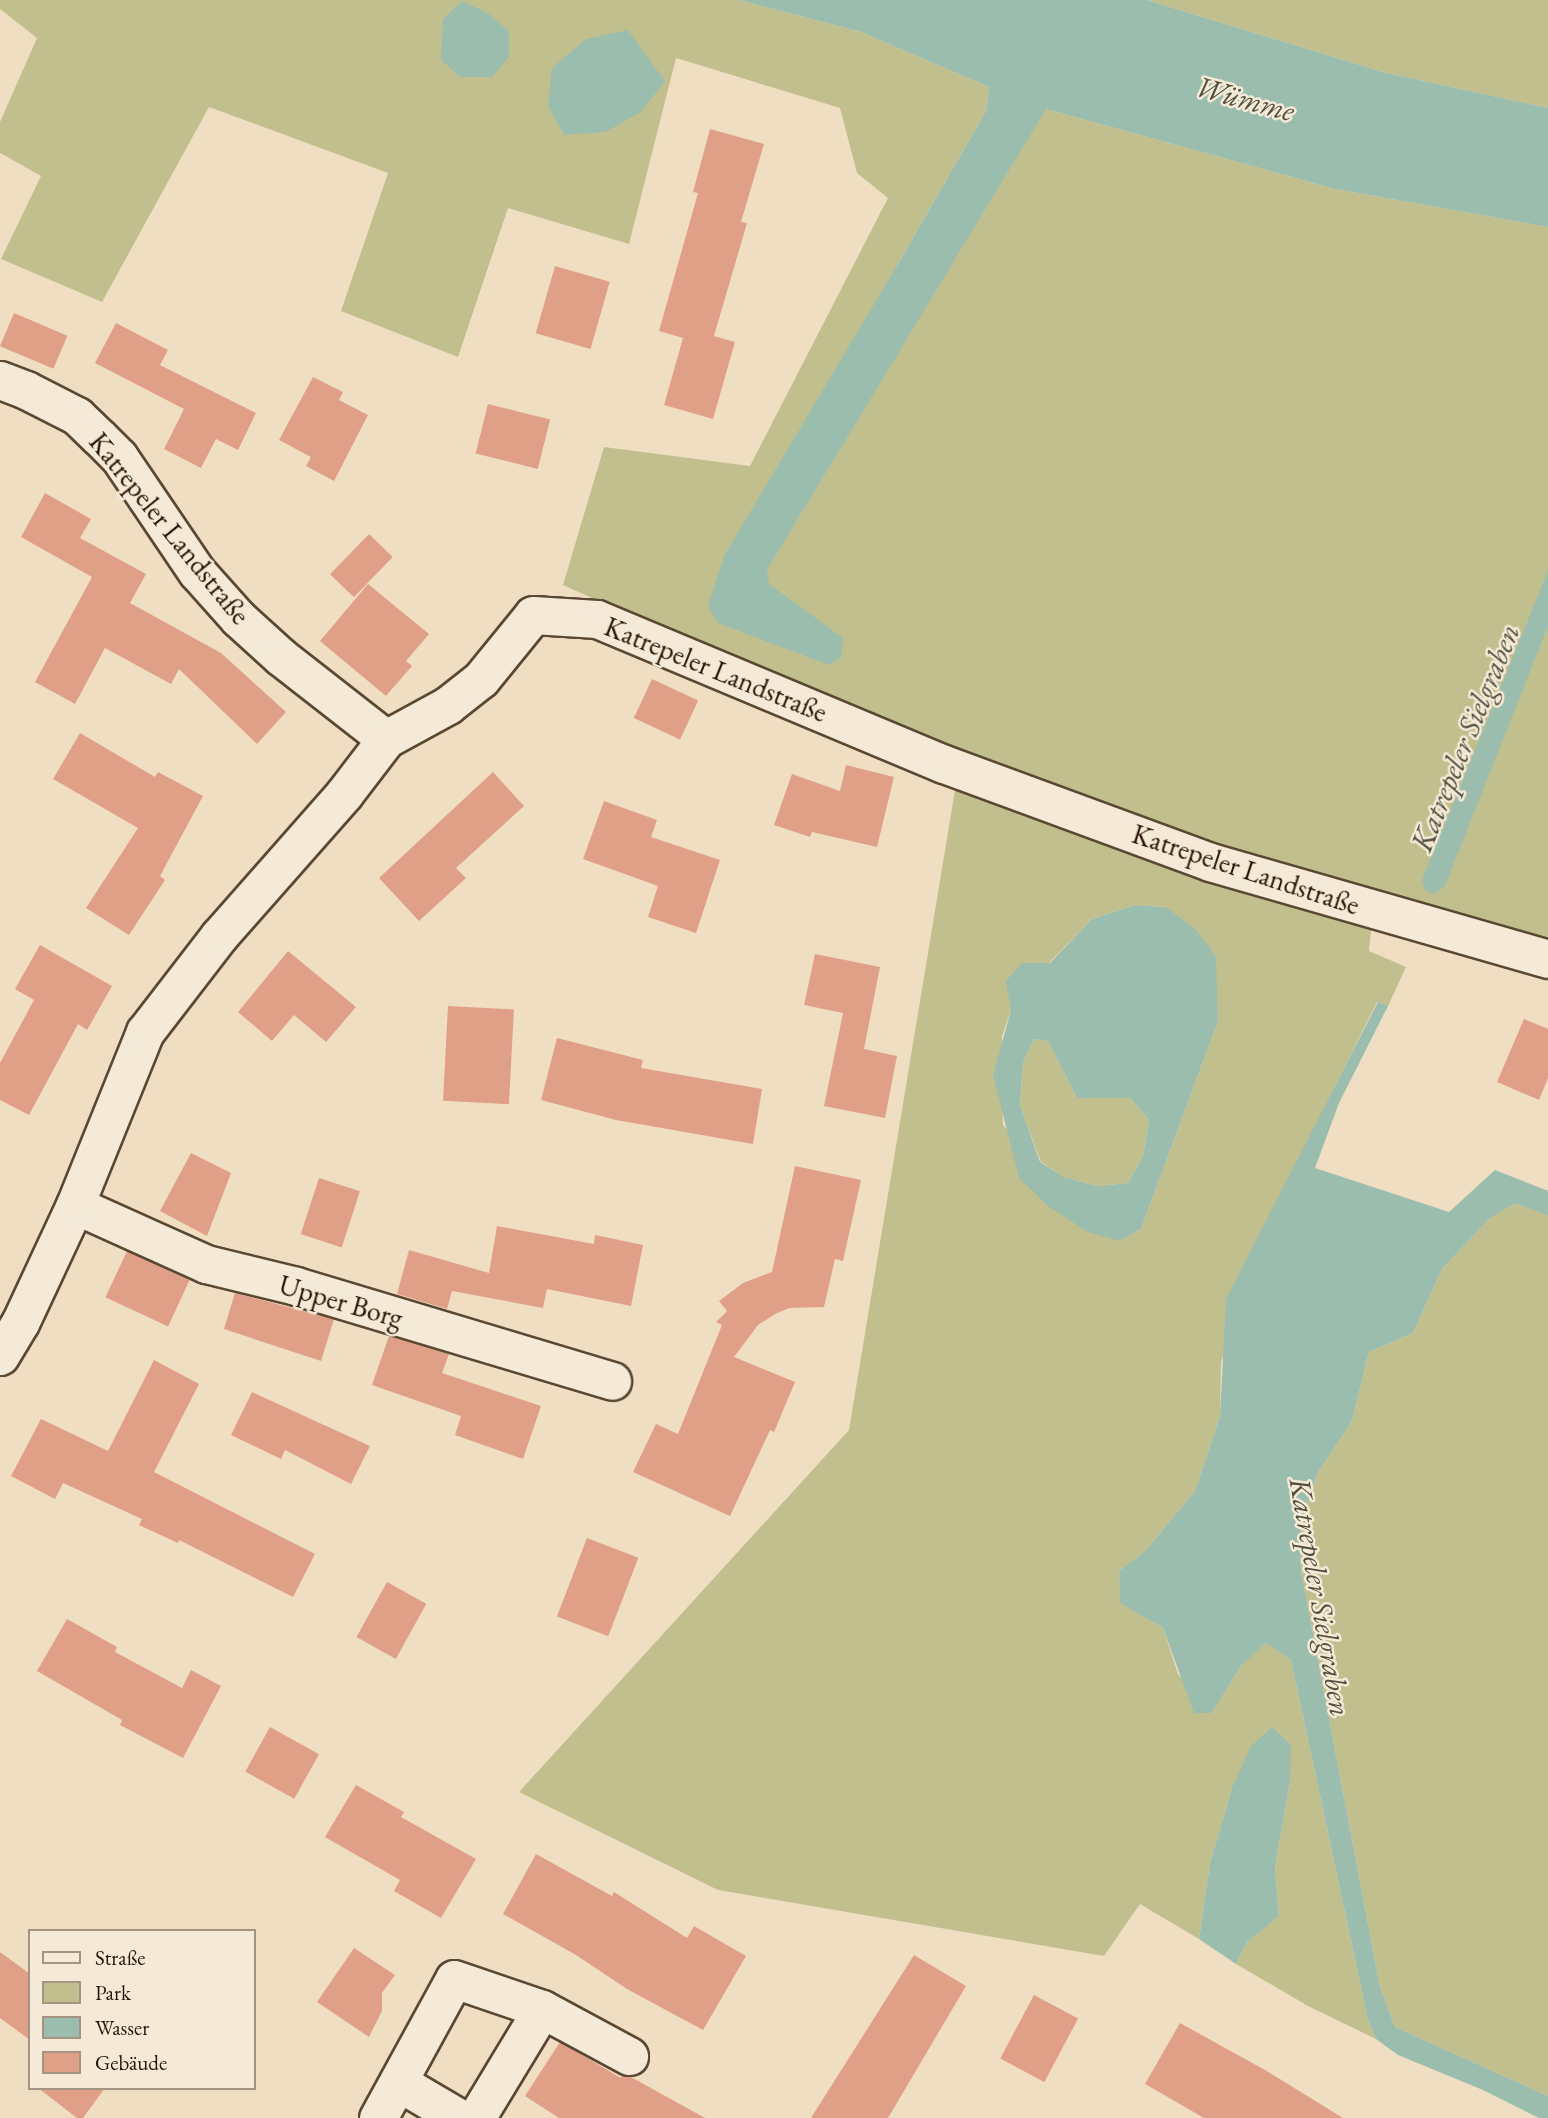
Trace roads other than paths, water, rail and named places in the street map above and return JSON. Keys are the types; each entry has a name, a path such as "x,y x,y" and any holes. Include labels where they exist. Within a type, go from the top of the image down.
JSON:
{"street":[{"name":"Katrepeler Landstraße","path":"0,380 77,416 119,457 197,572 237,618 281,657 386,739 448,705 481,679 533,615 597,619 943,765 1210,862 1548,960"},
{"path":"0,1356 20,1323 75,1205 145,1032 219,936 344,794 386,739"},
{"name":"Upper Borg","path":"75,1205 206,1264 296,1286 612,1381"},
{"path":"378,2118 454,1979 542,2010 629,2056"},
{"path":"476,2118 542,2010"},
{"path":"398,2082 459,2118"}],"water":[{"name":"Wümme","path":"739,0 1147,0 1383,72 1548,108 1548,227 1335,189 1046,109 767,570 769,584 843,638 841,658 829,665 718,623 708,606 725,554 986,111 989,87 861,32"},
{"path":"462,1 489,14 509,31 509,57 492,77 460,77 441,60 443,19"},
{"path":"628,30 665,81 641,112 605,132 564,135 548,106 552,68 586,39"},
{"path":"1548,571 1548,626 1445,886 1434,894 1425,890 1422,880"},
{"path":"1135,905 1166,907 1195,929 1216,956 1218,1021 1141,1229 1120,1241 1088,1232 1048,1206 1019,1178 993,1075 1011,1010 1006,981 1022,963 1050,963 1092,919","holes":["1034,1039 1048,1041 1077,1098 1130,1098 1149,1120 1143,1156 1128,1183 1096,1186 1064,1177 1040,1162 1020,1105 1023,1063"]},
{"path":"1378,1002 1388,1006 1339,1103 1315,1168 1449,1212 1495,1170 1548,1191 1548,1216 1516,1203 1490,1218 1442,1269 1413,1333 1369,1352 1352,1421 1317,1474 1300,1527 1301,1571 1380,1987 1395,2027 1548,2096 1548,2118 1539,2118 1483,2090 1398,2055 1376,2039 1368,2020 1291,1660 1266,1643 1241,1666 1212,1713 1194,1713 1163,1628 1120,1603 1119,1571 1146,1550 1195,1491 1220,1416 1226,1299"},
{"path":"1272,1727 1291,1745 1290,1781 1275,1868 1279,1916 1247,1942 1236,1964 1199,1939 1210,1863 1232,1788 1251,1746"}],"water label":[{"name":"Katrepeler Sielgraben","path":"1466,738"},
{"name":"Katrepeler Sielgraben","path":"1320,1597"}]}
